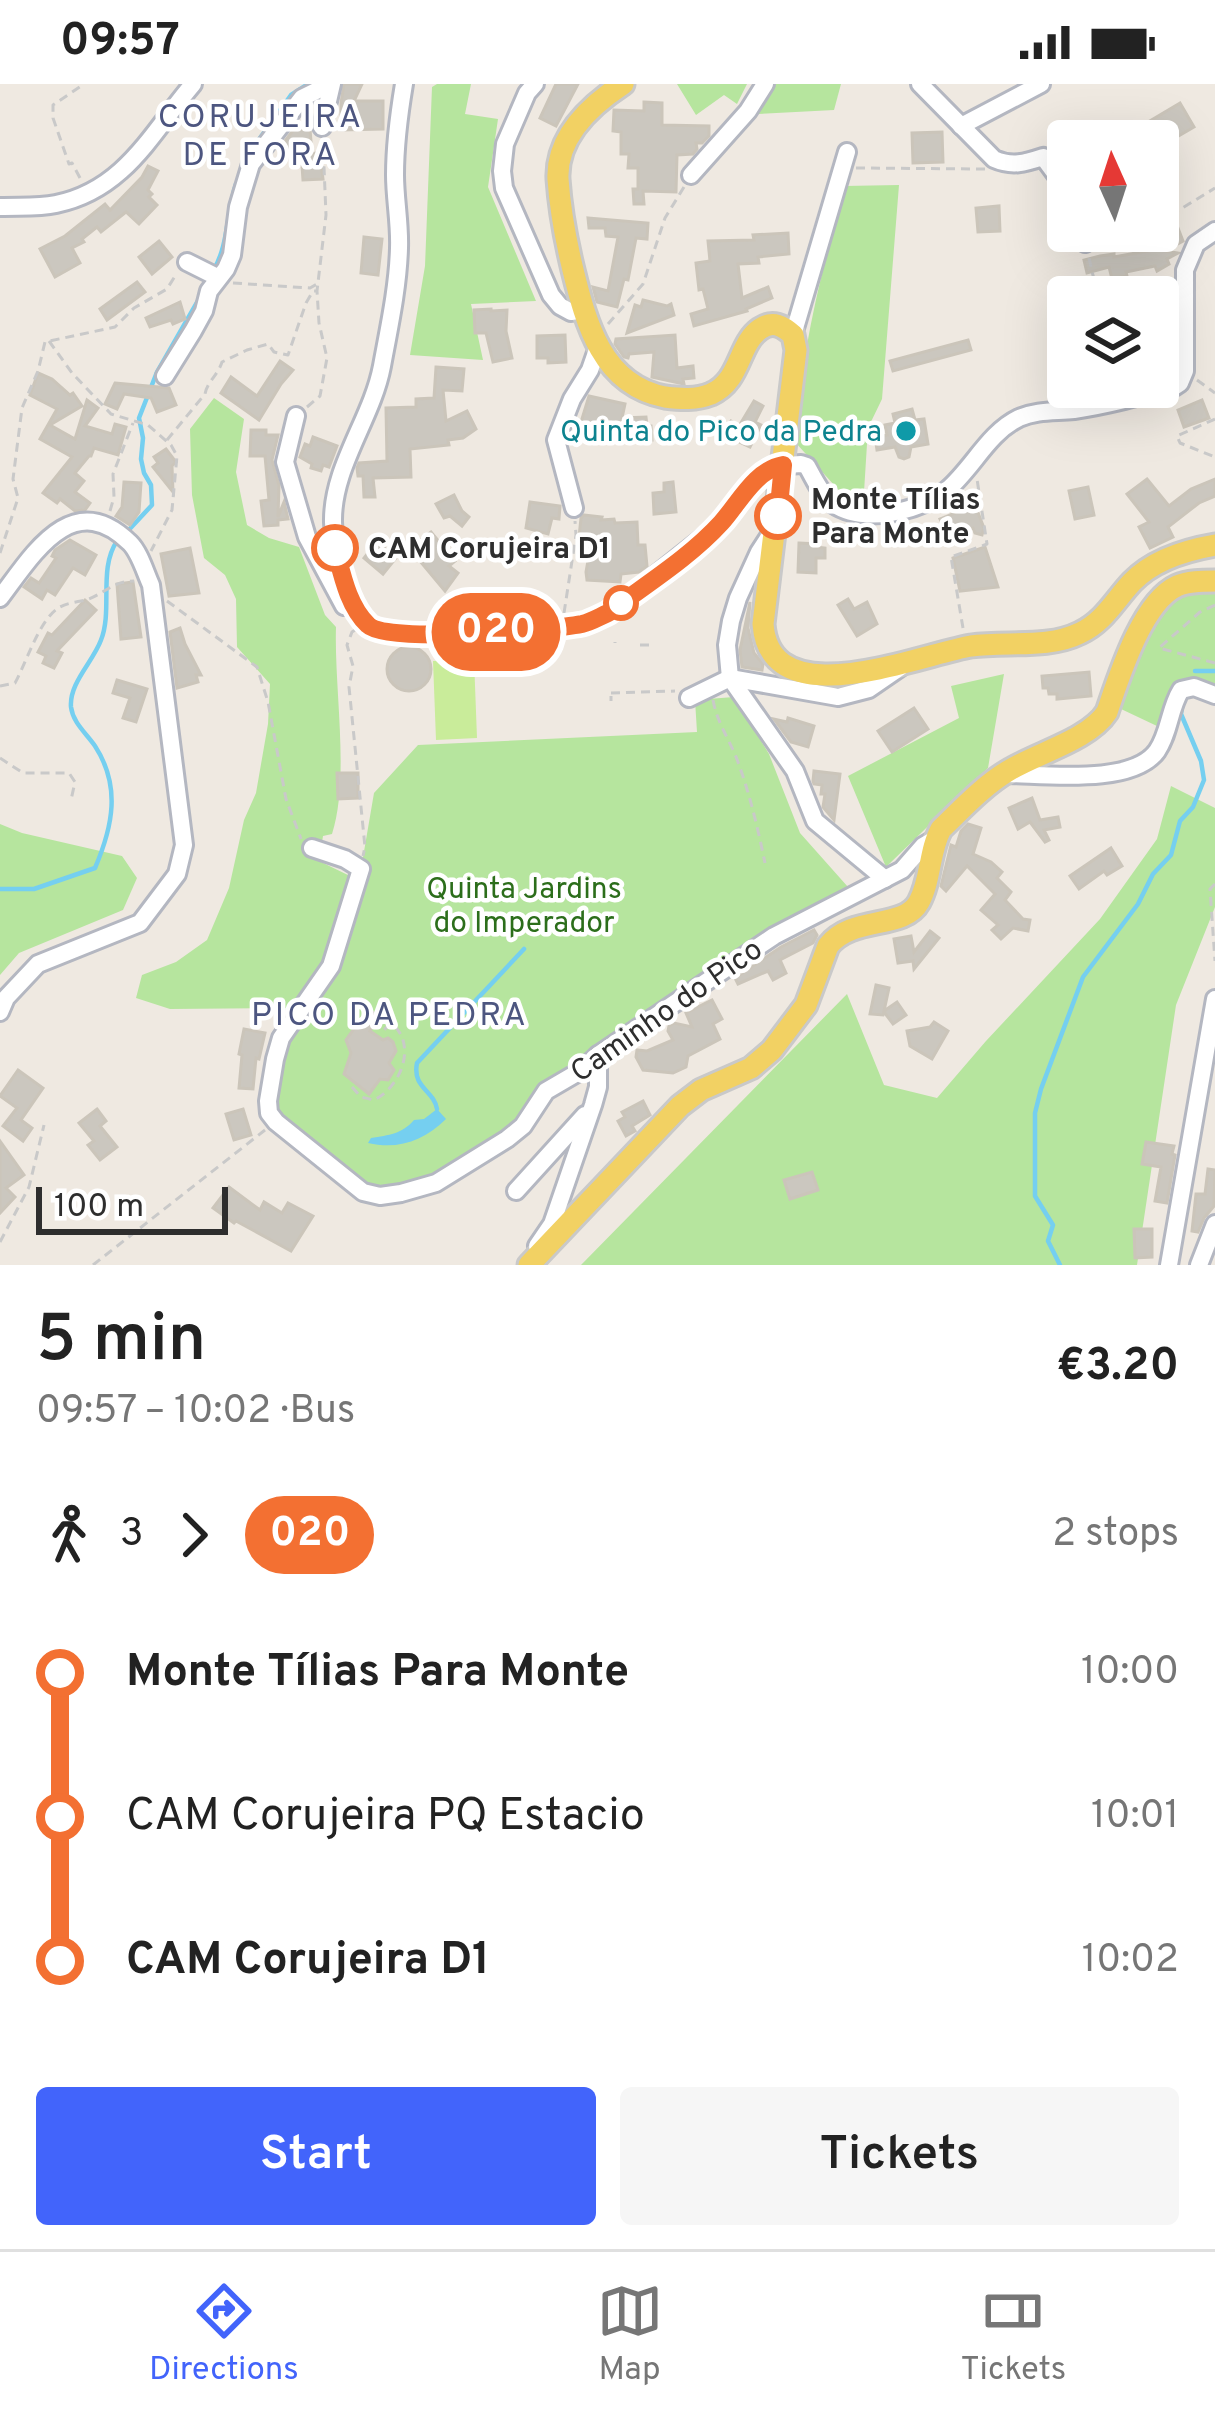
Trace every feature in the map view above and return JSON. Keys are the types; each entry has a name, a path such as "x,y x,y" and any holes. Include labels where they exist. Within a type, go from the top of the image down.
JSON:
{"main road":[{"path":"622,84 577,124 557,169 570,257 598,347 634,385 662,396 693,399 711,394 731,378 758,330 778,325 793,335 796,350 763,624 772,654 800,672 820,676 864,671 966,647 1058,640 1081,633 1103,618 1144,572 1178,555 1215,545"},
{"path":"527,1265 680,1106 701,1090 751,1068 772,1050 806,1005 833,939 842,932 883,922 920,901 940,829 1003,774 1101,722 1140,629 1160,599 1186,583 1215,581"}],"street":[{"path":"0,208 73,200 109,180 141,153 193,84"},
{"path":"322,127 331,84"},
{"path":"165,376 232,255 238,207 251,164 302,98 331,84"},
{"path":"368,625 344,583 333,519 336,492 381,373 399,250 396,136 404,84"},
{"path":"535,84 505,144 503,188 551,296 571,312 583,310"},
{"path":"691,175 748,111 765,84"},
{"path":"920,84 994,159 1020,165 1043,157 1047,162"},
{"path":"961,126 1041,84"},
{"path":"793,335 845,160"},
{"path":"296,416 285,463 307,537 347,613 384,633 405,634 491,633 586,623 608,613 719,525 774,466 807,466 829,502 856,514 874,514 919,504 945,491 998,432 1025,416 1174,387 1185,375 1185,270 1196,244 1215,231"},
{"path":"187,262 219,278"},
{"path":"574,508 556,440 598,347"},
{"path":"0,598 45,540 62,528 77,522 98,523 117,534 151,585 184,845 177,874 140,923 38,964 6,998 0,1012"},
{"path":"776,527 759,551 738,598 727,645 730,678 795,771 815,821 885,879"},
{"path":"684,697 730,678 838,697 869,689 910,660"},
{"path":"1003,774 1083,775 1139,766 1156,753 1181,690 1194,687 1215,695"},
{"name":"Caminho do Pico","path":"276,1122 363,1192 380,1196 436,1183 524,1126 546,1091 598,1055 774,936 902,870 935,838"},
{"path":"276,1122 268,1101 281,1038 331,966 361,869 311,848"},
{"path":"1169,1265 1215,999"},
{"path":"527,1265 552,1225 593,1105 598,1055"},
{"path":"517,1191 593,1105"},
{"path":"1199,1265 1215,1224"}],"path":[{"path":"84,84 53,105 53,118 70,164 84,184"},
{"path":"296,416 320,396 327,358 317,291 326,215 322,127"},
{"path":"845,160 992,170"},
{"path":"598,347 608,325 643,284 665,218 691,175"},
{"path":"1179,210 1215,188"},
{"path":"0,553 18,498 13,479 22,408 45,342 115,326 134,308 167,289 187,262"},
{"path":"219,278 310,288 317,282"},
{"path":"166,441 205,394 222,362 268,344 274,352 288,355 306,303 317,291"},
{"path":"48,339 111,414 148,425 177,456 172,510 150,554"},
{"path":"1185,375 1215,392"},
{"path":"1215,419 1177,436 1180,442 1215,457"},
{"path":"117,534 113,474 134,421"},
{"path":"966,647 951,557 987,544 976,469 969,466"},
{"path":"562,626 576,535 574,508"},
{"path":"0,686 16,683 47,617 63,605 91,598 120,582"},
{"path":"151,585 257,668 286,799 296,830 311,848"},
{"path":"1215,605 1159,648 1215,663"},
{"path":"361,869 365,847 347,645 352,632 368,625"},
{"path":"640,645 656,645"},
{"path":"711,686 716,716 753,806 765,863"},
{"path":"611,696 678,691 684,697"},
{"path":"0,758 23,773 69,773 75,782 71,800"},
{"path":"1215,884 1210,889 1215,961"},
{"path":"352,1087 361,1097 374,1100 385,1094 398,1074 406,1045 391,1023 384,1030"},
{"path":"93,1265 276,1122"},
{"path":"0,1242 29,1187 44,1124"}],"green space":[{"path":"471,84 465,114 498,119 488,187 536,301 471,304 483,360 410,355 425,266 432,87"},
{"path":"677,84 747,84 737,104 724,95 696,115"},
{"path":"776,84 841,84 834,110 757,114"},
{"path":"899,185 882,399 868,428 864,492 845,497 795,442 807,345 844,186"},
{"path":"214,398 244,419 236,472 247,525 299,547 325,615 336,627 340,786 332,834 323,836 319,861 350,876 321,972 290,1008 170,1009 136,998 142,975 176,962 207,940 229,888 244,820 256,793 268,724 270,684 237,647 236,599 225,575 204,558 192,495 190,429"},
{"path":"1215,589 1215,686 1183,679 1157,726 1121,709 1138,646 1153,617 1176,596"},
{"path":"474,659 477,738 436,740 433,661"},
{"path":"1004,674 988,768 886,867 848,776 959,718 951,686"},
{"name":"Quinta Jardins do Imperador","path":"734,697 769,754 800,833 856,896 774,936 546,1091 523,1126 436,1183 380,1196 276,1122 275,1059 331,966 361,869 374,793 418,745 697,732 695,700"},
{"path":"1171,786 1215,808 1215,907 1176,1005 1137,1265 581,1265 847,994 884,1085 937,1098 1100,919 1157,839"},
{"path":"0,824 122,856 137,878 123,910 19,953 0,975"}],"water":[{"path":"437,1109 446,1119 420,1138 390,1145 368,1143 371,1138 400,1131"}],"building":[{"path":"344,84 362,84 354,101 383,101 383,129 341,130"},
{"path":"556,84 578,84 556,126 540,118"},
{"path":"644,102 662,103 662,125 709,126 709,136 696,143 693,154 677,155 676,192 643,191 644,204 634,204 638,168 628,168 629,154 621,154 621,132 613,131 614,110 644,111"},
{"path":"1180,103 1194,127 1179,136 1179,120 1151,120"},
{"path":"294,129 310,129 312,154 321,163 323,179 303,180 301,151 285,151 285,141"},
{"path":"942,132 943,162 913,163 912,133"},
{"path":"148,166 158,171 148,190 157,205 139,224 126,212 101,232 97,227 72,248 80,263 55,277 40,249 105,204 110,210"},
{"path":"999,206 1000,231 978,232 976,208"},
{"path":"588,218 648,223 647,239 636,238 617,307 597,302 593,287 608,291 618,237 606,236 605,228 589,228"},
{"path":"788,233 789,254 738,264 742,298 768,287 772,298 747,311 694,326 691,314 708,309 703,289 699,290 696,263 710,261 708,241"},
{"path":"364,237 382,239 378,275 361,273"},
{"path":"159,241 172,257 152,274 139,257"},
{"path":"1178,253 1157,271 1155,266 1111,276 1109,267 1087,273 1084,260"},
{"path":"137,282 145,292 107,320 100,309"},
{"path":"643,300 671,304 674,315 627,333 635,305 641,307"},
{"path":"180,302 185,319 150,327 146,318"},
{"path":"474,310 507,310 512,358 493,362 486,333 475,333"},
{"path":"565,335 566,362 537,358 537,336"},
{"path":"675,335 677,368 693,366 694,378 683,379 684,384 652,377 654,352 629,354 628,358 615,344 616,339"},
{"path":"968,340 971,350 893,371 890,361"},
{"path":"280,361 293,370 259,420 221,393 231,377 257,396"},
{"path":"436,367 464,369 462,391 443,390 446,421 467,411 476,429 463,438 448,440 449,445 410,449 411,477 373,478 375,497 364,497 363,476 358,476 357,468 359,463 387,461 386,408 416,407 416,399 434,398"},
{"path":"38,373 73,393 82,406 50,425 75,439 87,400 98,408 85,426 112,434 115,424 126,427 118,455 94,448 75,473 84,481 75,492 90,503 85,510 75,511 43,493 72,457 40,439 57,409 30,395"},
{"path":"115,383 169,388 176,405 157,412 151,398 124,394 117,409 105,404"},
{"path":"589,396 625,404 622,418 646,417 652,440 637,440 637,430 581,422"},
{"path":"1202,400 1209,418 1184,427 1178,410"},
{"path":"754,401 763,406 755,422 761,425 750,447 724,431 731,421 739,426"},
{"name":"Quinta do Pico da Pedra","path":"912,409 915,420 924,419 928,444 911,447 904,459 895,447 877,450 875,437 887,435 885,425 895,423 893,414"},
{"path":"251,430 278,435 272,460 279,485 278,517 284,502 288,519 278,520 278,525 264,526 261,501 269,500 265,456 250,456"},
{"path":"313,437 337,446 329,467 323,465 321,471 300,457"},
{"path":"166,449 176,462 173,492 153,467 158,463 154,457"},
{"path":"1147,479 1169,506 1215,479 1215,496 1168,527 1173,537 1150,548 1139,527 1149,522 1127,494"},
{"path":"124,482 141,483 139,512 130,525 116,516 122,507"},
{"path":"673,482 676,512 654,514 653,493 664,492 664,483"},
{"path":"1088,487 1094,515 1075,519 1069,491"},
{"path":"454,495 469,517 462,526 450,516 444,518 436,504"},
{"path":"530,502 560,506 559,519 552,518 548,534 526,528"},
{"path":"975,505 982,535 973,528 952,535 950,529 946,531 940,519"},
{"path":"584,515 614,519 615,523 637,522 638,545 645,545 647,566 621,574 620,582 587,580 592,538 579,537"},
{"path":"431,532 455,561 449,566 458,573 445,591 420,561 424,557 414,545"},
{"path":"70,540 96,555 85,575 73,568 55,595 47,590 42,599 24,587 31,578 39,583 56,558 52,556 55,550"},
{"path":"377,542 396,558 383,574 364,558"},
{"path":"799,543 825,548 825,558 816,558 816,573 798,572"},
{"path":"985,547 998,587 960,591 953,558"},
{"path":"190,548 199,593 169,596 161,554"},
{"path":"133,582 141,637 121,639 117,584"},
{"path":"848,599 854,609 867,602 877,624 857,636 838,605"},
{"path":"85,600 96,610 57,651 62,653 54,668 43,663 46,656 38,652 48,633 52,635"},
{"path":"750,602 748,628 762,670 742,667 740,650"},
{"path":"180,628 201,675 196,675 198,682 177,688 170,632"},
{"path":"409,647 424,654 431,669 424,684 409,691 394,684 387,669 394,654"},
{"path":"1089,672 1091,696 1057,699 1057,694 1043,688 1042,676"},
{"path":"117,680 147,689 136,722 123,718 130,698 113,693"},
{"path":"914,708 928,729 892,752 878,731"},
{"path":"788,718 814,726 808,747 791,742 774,719 787,722"},
{"path":"814,771 840,774 834,820 823,807 825,794 821,794 822,785 814,784"},
{"path":"337,773 358,773 358,798 338,799"},
{"path":"1032,798 1040,820 1058,817 1060,827 1044,830 1049,840 1045,842 1030,822 1018,829 1009,808"},
{"path":"968,824 981,828 973,854 1002,872 997,878 1011,892 1005,900 1030,920 1028,931 1013,928 1001,939 992,930 998,925 981,910 995,894 967,866 946,891 941,886 951,845 956,847"},
{"path":"1111,848 1122,866 1107,875 1104,871 1079,889 1070,876"},
{"path":"814,930 813,943 780,960 786,973 773,980 768,971 738,984 735,978"},
{"path":"930,931 939,938 914,969 913,961 898,963 894,939 911,936 914,952"},
{"path":"876,985 889,988 884,1011 897,1002 906,1015 893,1024 884,1012 870,1014"},
{"path":"712,1000 722,1019 713,1024 720,1039 688,1056 686,1067 673,1073 643,1070 637,1050 647,1051 673,1040 669,1026 692,1027 686,1013"},
{"path":"368,1009 379,1017 370,1031 383,1040 388,1038 396,1051 388,1080 380,1079 369,1094 344,1074 351,1053 346,1040"},
{"path":"934,1022 948,1031 932,1059 910,1046 907,1031"},
{"path":"244,1029 265,1033 253,1089 239,1088"},
{"path":"18,1070 43,1088 21,1120 32,1128 23,1141 3,1126 17,1108 0,1096"},
{"path":"643,1101 650,1115 626,1136 618,1121 625,1117 622,1112"},
{"path":"97,1109 106,1121 100,1126 117,1147 100,1160 88,1145 94,1141 79,1123"},
{"path":"243,1109 251,1135 234,1140 226,1114"},
{"path":"0,1141 24,1175 6,1188 15,1197 0,1213"},
{"path":"1146,1142 1174,1146 1167,1203 1155,1201 1161,1167 1142,1164"},
{"path":"1208,1169 1215,1170 1214,1206 1198,1232 1192,1231 1196,1194 1205,1194"},
{"path":"812,1172 818,1190 790,1199 784,1180"},
{"path":"229,1187 260,1210 264,1202 282,1213 288,1203 313,1216 291,1251 213,1208"},
{"path":"1134,1229 1152,1229 1152,1257 1135,1258"}],"waterway":[{"path":"250,152 291,95 308,84"},
{"path":"213,271 236,184"},
{"path":"125,534 152,505 151,485 141,459 139,418 157,372 200,297"},
{"path":"0,889 34,889 95,868 101,852 112,806 109,776 74,718 71,698 101,640 108,564 117,541"},
{"path":"1195,671 1215,671"},
{"path":"1060,1265 1048,1241 1053,1225 1035,1196 1035,1113 1083,977 1171,855 1180,821 1193,807 1204,780 1182,707"},
{"path":"437,1109 420,1084 417,1063 524,949"}],"bus line":[{"name":"020","path":"335,548 355,606 375,630 405,634 547,630 586,623 608,613 719,525 757,479 783,465 778,516"}],"place":[{"name":"Quinta do Pico da Pedra","path":"906,431"},
{"name":"Monte Tílias Para Monte","path":"778,516"},
{"name":"CAM Corujeira D1","path":"335,548"}],"district":[{"name":"CORUJEIRA DE FORA","path":"261,134"},
{"name":"PICO DA PEDRA","path":"390,1013"}]}
